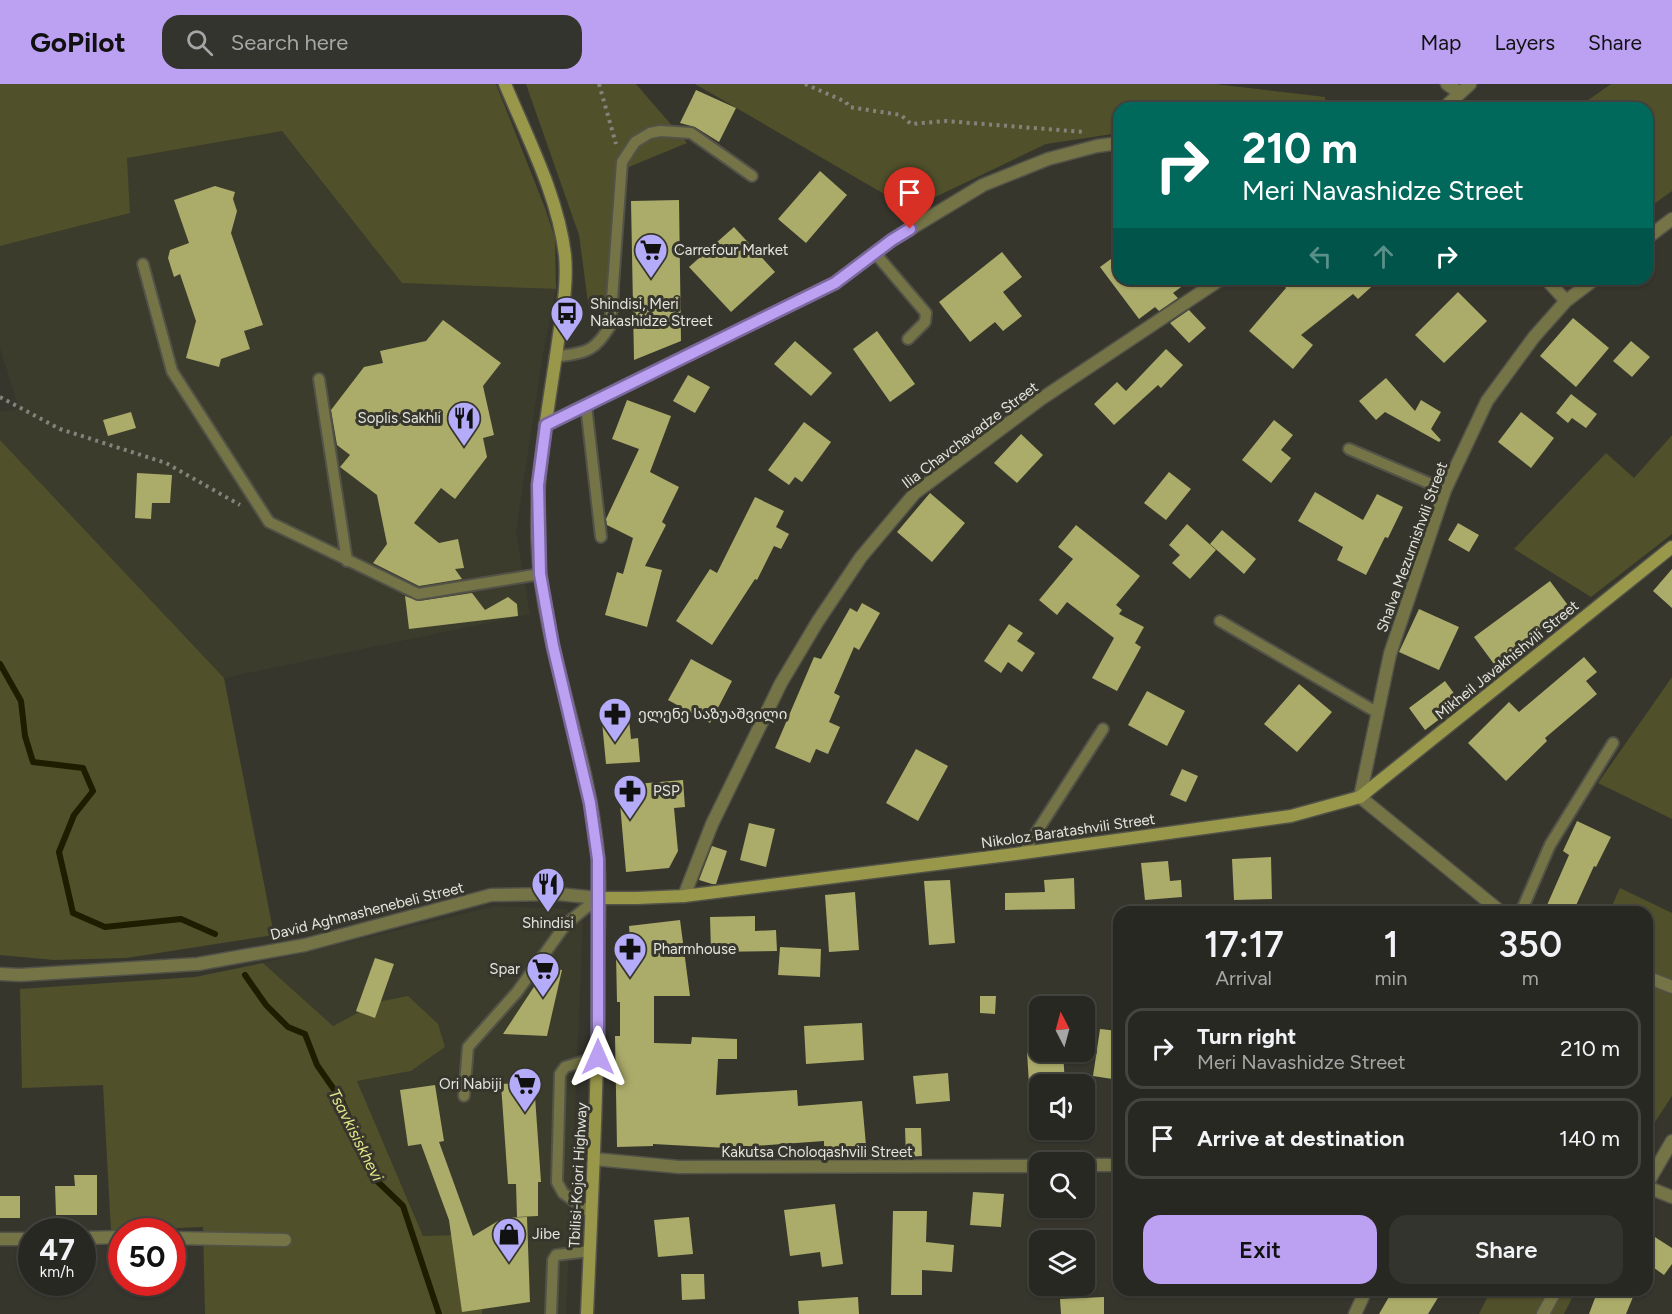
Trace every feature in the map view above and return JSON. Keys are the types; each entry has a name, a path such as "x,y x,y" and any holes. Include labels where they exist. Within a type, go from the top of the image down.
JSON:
{"main road":[{"name":"Tbilisi-Kojori Highway","path":"505,84 558,218 563,246 566,289 538,485 540,574 553,646 592,817 598,859 598,1057 587,1314"},
{"name":"Mikheil Javakhishvili Street","path":"1360,797 1672,547"},
{"name":"Nikoloz Baratashvili Street","path":"598,898 684,896 1023,853 1291,816 1360,797"}],"street":[{"path":"1447,84 1460,93"},
{"path":"1450,102 1470,84"},
{"path":"546,425 835,283 892,240 983,185 1048,159 1113,144"},
{"path":"1653,233 1672,219"},
{"name":"Ilia Chavchavadze Street","path":"684,896 712,824 782,683 818,621 861,557 915,493 1041,399 1212,285"},
{"path":"1551,285 1566,301"},
{"name":"Shalva Mezurnishvili Street","path":"1360,797 1390,654 1445,490 1487,401 1534,337 1566,301 1586,285"},
{"path":"1360,797 1494,906"},
{"name":"David Aghmashenebeli Street","path":"0,974 20,975 198,964 305,945 490,895 558,894 598,898"},
{"path":"1653,979 1672,987"},
{"path":"1653,1174 1672,1141"},
{"name":"Kakutsa Choloqashvili Street","path":"594,1159 679,1167 1029,1166"},
{"path":"1095,1165 1113,1165"},
{"path":"1653,1188 1672,1197"},
{"path":"186,1238 285,1240"},
{"path":"0,1239 18,1239"},
{"path":"1355,1314 1363,1296"},
{"path":"1543,1314 1553,1296"}],"lane":[{"path":"555,357 589,352 610,326 622,162 635,142 650,133 660,131 691,133 752,176"},
{"path":"875,253 926,313 925,322 908,339"},
{"path":"143,264 172,371 269,522 418,594 540,574"},
{"path":"319,379 347,561"},
{"path":"586,405 602,537"},
{"path":"1349,449 1445,490"},
{"path":"1220,621 1378,713"},
{"path":"1023,853 1103,729"},
{"path":"1524,906 1550,845 1613,743"},
{"path":"464,1096 468,1047 517,992 566,924 598,898"},
{"path":"592,1214 563,1193 557,1182 560,1074 565,1067 598,1057"},
{"path":"551,1314 553,1260 556,1255 590,1251"}],"path":[{"path":"598,84 622,162"},
{"path":"804,84 846,102 849,107 901,115 911,124 957,122 1095,133"},
{"path":"0,397 60,429 166,463 269,522"}],"shaded area":[{"path":"0,84 496,84 555,238 556,289 402,283 282,131 127,158 130,213 0,246"},
{"path":"526,84 636,84 687,143 624,169 619,313 589,310 579,235"},
{"path":"695,84 1215,84 1325,97 1325,102 1113,102 1113,134 1046,144 910,209"},
{"path":"1611,84 1672,84 1672,191 1653,205 1653,102 1586,102"},
{"path":"282,131 402,283 556,289 543,353 516,532 530,614 224,678 0,440 0,412 19,409 0,348 0,246 130,213 126,158"},
{"path":"1672,435 1672,534 1591,597 1514,549 1606,453 1634,478"},
{"path":"0,440 224,678 274,935 126,958 54,960 0,955"},
{"path":"1672,677 1672,819 1598,783"},
{"path":"1620,888 1672,913 1672,1096 1653,1125 1653,906 1612,906"},
{"path":"495,906 566,909 583,923 566,1314 482,1314 484,1299 454,1235 423,1236 357,1081 411,1071 445,1047 378,1002 333,1026 263,963"},
{"path":"263,963 333,1026 378,1002 408,996 438,1024 445,1047 411,1071 357,1081 423,1236 454,1235 484,1299 482,1314 205,1314 203,1227 186,1228 186,1218 110,1218 103,1085 22,1088 20,989 195,977"},
{"path":"1488,1296 1573,1296 1564,1314 1479,1314"}],"building":[{"path":"696,90 736,108 719,142 695,127 680,123"},
{"path":"820,171 847,195 806,243 778,219"},
{"path":"215,186 235,192 233,199 237,211 231,233 263,325 244,331 250,349 221,359 219,367 186,358 196,321 180,274 174,277 168,258 170,250 189,243 174,200"},
{"path":"679,200 681,341 634,360 631,201"},
{"path":"734,227 775,272 731,312 689,267"},
{"path":"1002,252 1022,277 1003,292 1022,316 1003,331 995,322 970,342 939,302"},
{"path":"1113,257 1113,284 1100,267"},
{"path":"1114,285 1184,285 1173,293 1178,298 1159,311 1155,307 1139,319"},
{"path":"1284,285 1373,285 1358,299 1353,294 1301,335 1313,345 1293,369 1249,331 1286,288"},
{"path":"1458,292 1487,321 1444,363 1415,335"},
{"path":"1189,310 1206,328 1189,343 1170,323"},
{"path":"1573,318 1609,348 1576,387 1540,356"},
{"path":"443,320 501,363 483,386 494,435 483,438 487,457 455,499 441,488 414,523 439,543 458,539 464,568 455,569 462,579 419,586 373,563 387,544 377,495 340,467 350,455 337,445 331,410 364,367 383,363 380,351 426,341"},
{"path":"877,331 915,384 890,402 853,349"},
{"path":"795,341 832,373 811,396 774,364"},
{"path":"1631,341 1650,357 1632,377 1613,361"},
{"path":"1166,349 1183,365 1161,388 1158,385 1114,425 1094,404 1117,382 1126,391"},
{"path":"688,375 710,387 695,413 673,401"},
{"path":"1386,378 1415,411 1421,400 1441,412 1431,429 1441,440 1439,442 1385,412 1376,420 1359,401"},
{"path":"1571,394 1597,414 1586,428 1572,418 1568,423 1556,413"},
{"path":"627,400 671,416 650,472 679,487 662,522 666,525 645,566 662,570 647,627 605,615 617,572 623,574 633,538 607,525 606,519 639,449 612,439"},
{"path":"131,412 136,428 108,436 103,420"},
{"path":"1521,412 1554,438 1531,468 1498,442"},
{"path":"1274,420 1293,435 1281,450 1291,458 1271,483 1242,460"},
{"path":"804,422 831,442 802,482 795,477 789,485 768,470"},
{"path":"1021,434 1043,455 1017,483 994,463"},
{"path":"1169,472 1191,489 1166,520 1144,503"},
{"path":"137,473 172,475 170,503 152,503 151,519 135,518"},
{"path":"1315,492 1363,520 1377,494 1403,507 1366,575 1337,560 1343,547 1298,521"},
{"path":"930,493 965,523 932,562 897,532"},
{"path":"755,497 784,511 776,527 789,534 781,549 774,546 757,580 755,579 712,645 676,621 710,569 717,573"},
{"path":"1458,523 1479,535 1469,552 1448,540"},
{"path":"1187,524 1216,550 1190,579 1172,563 1180,555 1169,545"},
{"path":"1076,525 1140,576 1116,605 1122,610 1119,614 1144,627 1135,643 1141,647 1117,691 1092,678 1114,638 1067,602 1057,615 1039,600 1073,559 1058,547"},
{"path":"1222,530 1256,559 1244,574 1210,544"},
{"path":"1672,569 1672,608 1653,591"},
{"path":"1550,581 1570,608 1494,664 1474,637"},
{"path":"472,593 485,610 508,597 517,604 518,616 409,629 405,596 419,601"},
{"path":"862,603 880,613 859,650 854,647 834,693 840,696 829,722 840,727 828,754 816,749 810,763 775,748 814,657 821,659 850,608 857,612"},
{"path":"1419,609 1459,627 1439,670 1399,652"},
{"path":"1009,624 1023,633 1017,641 1035,653 1022,672 1008,662 1001,673 984,661"},
{"path":"1584,657 1597,672 1586,681 1597,694 1545,738 1547,741 1506,781 1468,743 1509,702 1519,712"},
{"path":"691,659 732,681 710,723 668,700"},
{"path":"1445,681 1461,703 1425,730 1409,708"},
{"path":"1299,684 1332,712 1297,752 1264,724"},
{"path":"1147,691 1185,711 1167,746 1128,725"},
{"path":"629,719 631,739 638,738 640,762 606,764 602,722"},
{"path":"916,749 948,766 918,821 886,803"},
{"path":"1182,769 1198,776 1186,802 1170,795"},
{"path":"683,780 685,807 674,808 678,851 669,868 626,872 620,804 637,802 636,784"},
{"path":"1577,821 1611,837 1596,867 1594,866 1576,906 1547,906 1569,855 1563,851"},
{"path":"749,823 775,829 766,867 740,860"},
{"path":"712,846 727,851 716,884 699,880"},
{"path":"1271,857 1272,899 1234,900 1232,859"},
{"path":"1168,861 1170,881 1181,880 1182,897 1145,900 1141,863"},
{"path":"1074,878 1075,909 1005,910 1005,893 1045,892 1044,880"},
{"path":"950,880 955,943 929,945 924,881"},
{"path":"855,892 859,950 829,952 825,895"},
{"path":"755,916 755,931 776,930 777,951 711,952 710,917"},
{"path":"680,920 690,996 654,996 654,1043 691,1044 692,1037 737,1039 737,1059 718,1059 716,1095 797,1090 798,1106 862,1101 866,1145 824,1149 824,1141 727,1148 653,1144 653,1146 617,1147 615,1036 620,1036 620,1002 617,1002 616,954 631,954 629,926"},
{"path":"780,947 821,949 820,977 778,975"},
{"path":"375,958 394,964 375,1018 356,1011"},
{"path":"547,967 562,970 547,1036 503,1034"},
{"path":"980,996 996,996 995,1014 980,1013"},
{"path":"862,1023 864,1060 806,1064 804,1026"},
{"path":"1100,1029 1113,1030 1113,1079 1095,1076 1093,1074"},
{"path":"1027,1052 1029,1052 1029,1062 1064,1062 1064,1074 1029,1074 1029,1084"},
{"path":"948,1073 950,1101 916,1104 913,1076"},
{"path":"534,1082 541,1182 538,1182 538,1216 517,1217 516,1184 508,1184 501,1084"},
{"path":"435,1085 444,1141 439,1142 473,1236 503,1218 527,1217 530,1302 462,1312 449,1220 421,1144 408,1146 400,1090"},
{"path":"905,1128 921,1128 922,1156 906,1157"},
{"path":"74,1175 97,1175 97,1215 56,1215 55,1186 75,1186"},
{"path":"973,1192 1004,1194 1001,1227 970,1225"},
{"path":"0,1196 20,1196 20,1218 0,1218"},
{"path":"835,1204 843,1264 822,1267 820,1252 790,1256 784,1210"},
{"path":"893,1211 927,1211 926,1242 954,1245 952,1272 922,1270 922,1295 891,1295"},
{"path":"689,1217 693,1254 658,1257 654,1220"},
{"path":"1653,1236 1672,1248 1672,1264 1664,1275 1653,1267"},
{"path":"681,1274 704,1274 705,1299 682,1300"},
{"path":"1390,1296 1439,1296 1428,1314 1379,1314"},
{"path":"1596,1296 1633,1297 1626,1314 1589,1314"},
{"path":"858,1297 859,1314 799,1314 798,1301"},
{"path":"1104,1297 1104,1314 1061,1314 1060,1299"}],"waterway":[{"name":"Tsavkisiskhevi","path":"0,664 21,701 25,736 33,762 83,768 93,791 74,815 59,852 73,913 105,927 181,919 215,934"},
{"name":"Tsavkisiskhevi","path":"245,975 266,1005 288,1027 305,1034 317,1065 342,1101 375,1179 403,1206 439,1314"}],"place":[{"name":"Carrefour Market","path":"651,279"},
{"name":"Shindisi, Meri Nakashidze Street","path":"567,342"},
{"name":"Soplis Sakhli","path":"464,447"},
{"name":"ელენე საზუაშვილი","path":"615,743"},
{"name":"PSP","path":"630,820"},
{"name":"Shindisi","path":"548,913"},
{"name":"Pharmhouse","path":"630,978"},
{"name":"Spar","path":"543,998"},
{"name":"Ori Nabiji","path":"525,1113"},
{"name":"Jibe","path":"509,1263"}],"route":[{"path":"598,1057 598,859 596,840 590,803 553,646 540,574 538,485 546,425 835,283 910,229"}]}
